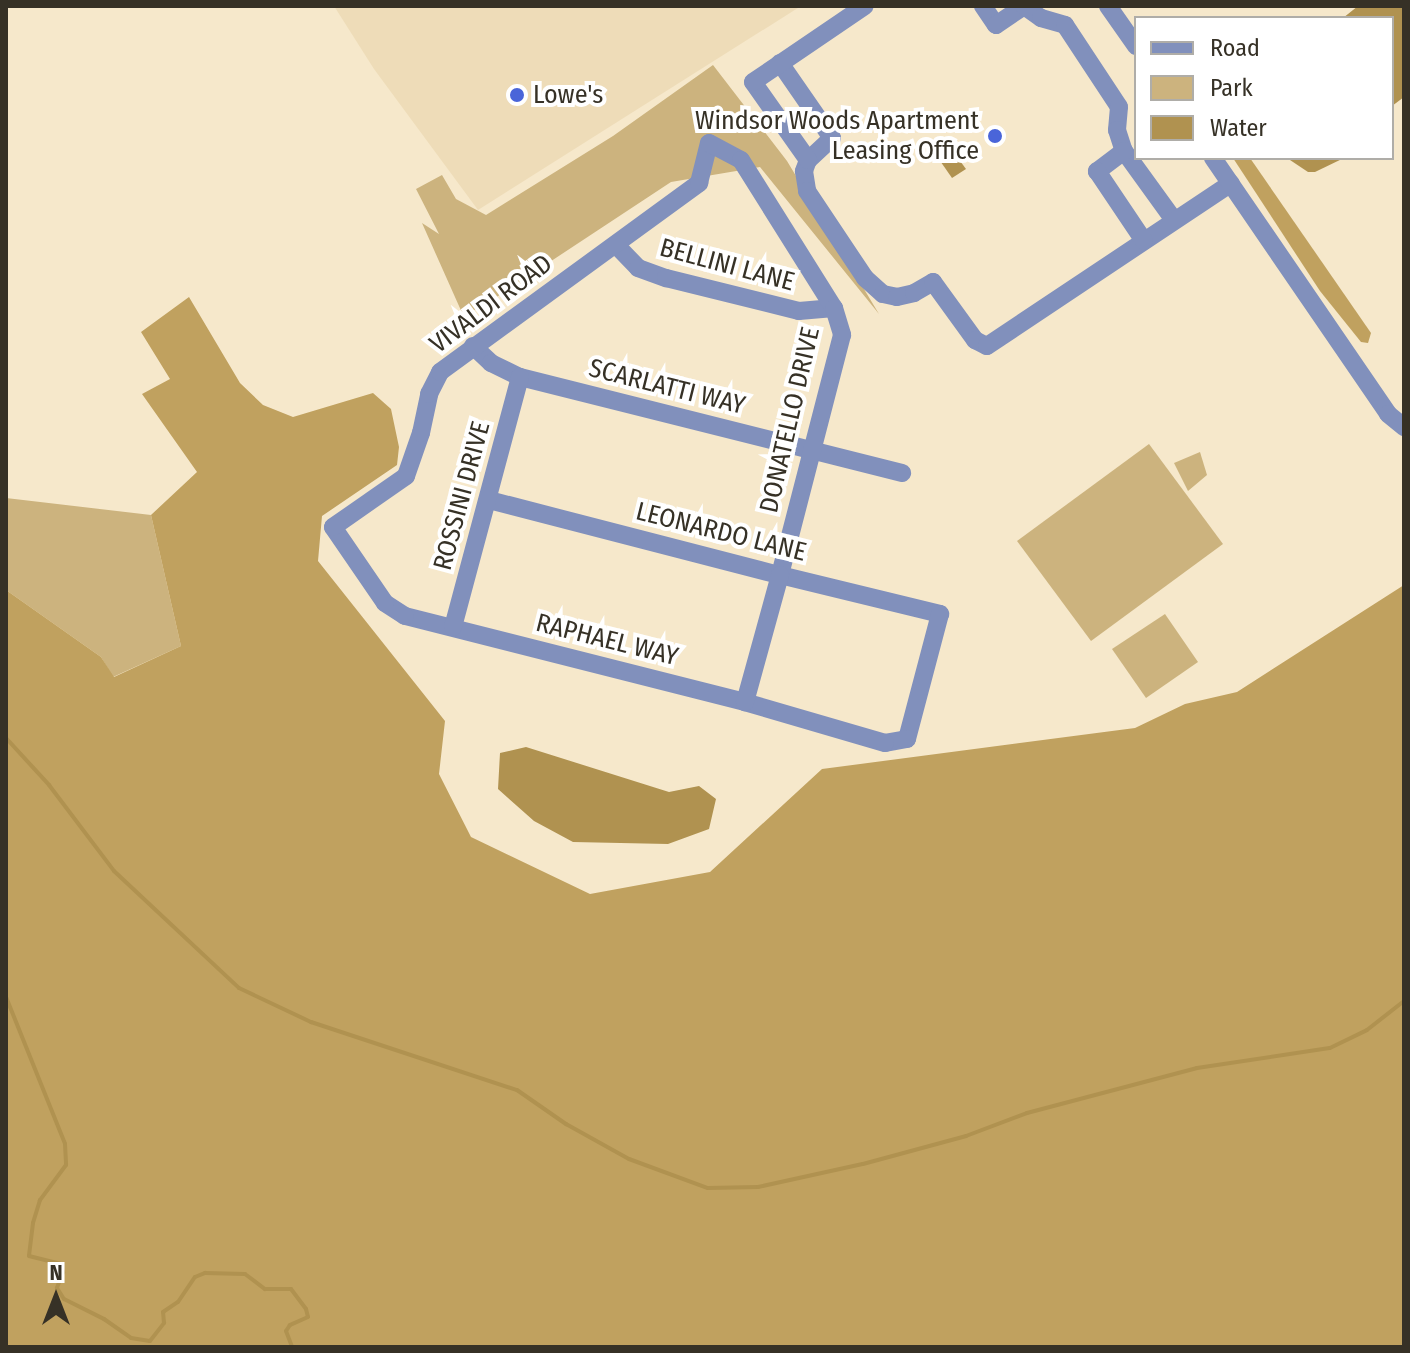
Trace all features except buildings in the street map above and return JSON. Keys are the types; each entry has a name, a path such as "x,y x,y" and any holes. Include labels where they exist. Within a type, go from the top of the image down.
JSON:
{"street":[{"path":"808,160 753,82 865,6"},
{"path":"983,6 996,25 1024,6 1041,18 1065,25 1119,107 1117,130 1124,151 1174,220"},
{"path":"1108,6 1134,43"},
{"path":"780,63 832,138 808,160 804,171 807,191 874,288 897,297 914,293 933,282 975,340 987,346 1231,183"},
{"name":"VIVALDI ROAD","path":"333,527 406,476 421,433 429,394 440,372 699,183 709,143"},
{"name":"DONATELLO DRIVE","path":"709,143 741,160 752,173 834,308 842,335 745,702"},
{"path":"1124,151 1097,171 1144,241"},
{"path":"1214,160 1388,414 1404,427"},
{"name":"BELLINI LANE","path":"616,245 638,268 666,278 799,311 834,308"},
{"name":"SCARLATTI WAY","path":"473,346 491,363 520,377 902,473"},
{"name":"ROSSINI DRIVE","path":"453,627 520,377"},
{"name":"LEONARDO LANE","path":"489,500 940,614 907,739"},
{"name":"RAPHAEL WAY","path":"333,527 385,603 405,616 745,702 885,743 907,739"}],"shaded area":[{"name":"Lowe's","path":"334,6 801,6 478,210 374,69"},
{"path":"1234,160 1251,160 1371,333 1368,343 1361,342 1320,291"},
{"path":"189,297 240,383 263,405 293,417 373,393 391,409 399,447 397,465 322,516 318,561 445,721 439,774 471,837 590,894 710,872 822,769 1135,728 1185,704 1237,692 1404,585 1404,1347 6,1347 6,590 101,657 114,677 181,646 151,515 197,472 142,394 170,379 141,332"}],"green space":[{"path":"713,65 787,161 879,314 760,167 671,182 483,306 463,315 422,223 439,234 416,189 442,175 456,199 486,215 613,136"},
{"path":"1149,444 1223,544 1091,641 1017,541"},
{"path":"1200,452 1207,475 1188,491 1174,463"},
{"path":"6,498 151,515 181,646 113,677 101,657 6,590"},
{"path":"1165,614 1198,662 1146,698 1112,649"}],"water":[{"path":"1358,6 1404,6 1404,97 1394,104 1394,16 1346,16"},
{"path":"949,146 966,169 952,178 936,155"},
{"path":"1290,160 1340,160 1315,172 1308,172"},
{"path":"526,747 669,792 699,786 716,799 709,829 668,844 573,842 534,821 498,789 500,753"}],"waterway":[{"path":"6,738 49,785 114,871 239,988 311,1022 517,1090 566,1124 629,1159 708,1188 758,1187 863,1164 966,1136 1027,1113 1197,1068 1330,1048 1367,1030 1404,1001"},
{"path":"6,997 65,1144 66,1165 40,1200 33,1223 29,1256 60,1264 63,1272 57,1288 64,1299 104,1319 131,1338 150,1341 164,1323 163,1312 178,1302 195,1277 205,1273 245,1274 265,1289 291,1289 306,1309 308,1317 290,1325 286,1331 292,1347"}],"place":[{"name":"Lowe's","path":"517,95"},
{"name":"Windsor Woods Apartment Leasing Office","path":"995,136"}]}
